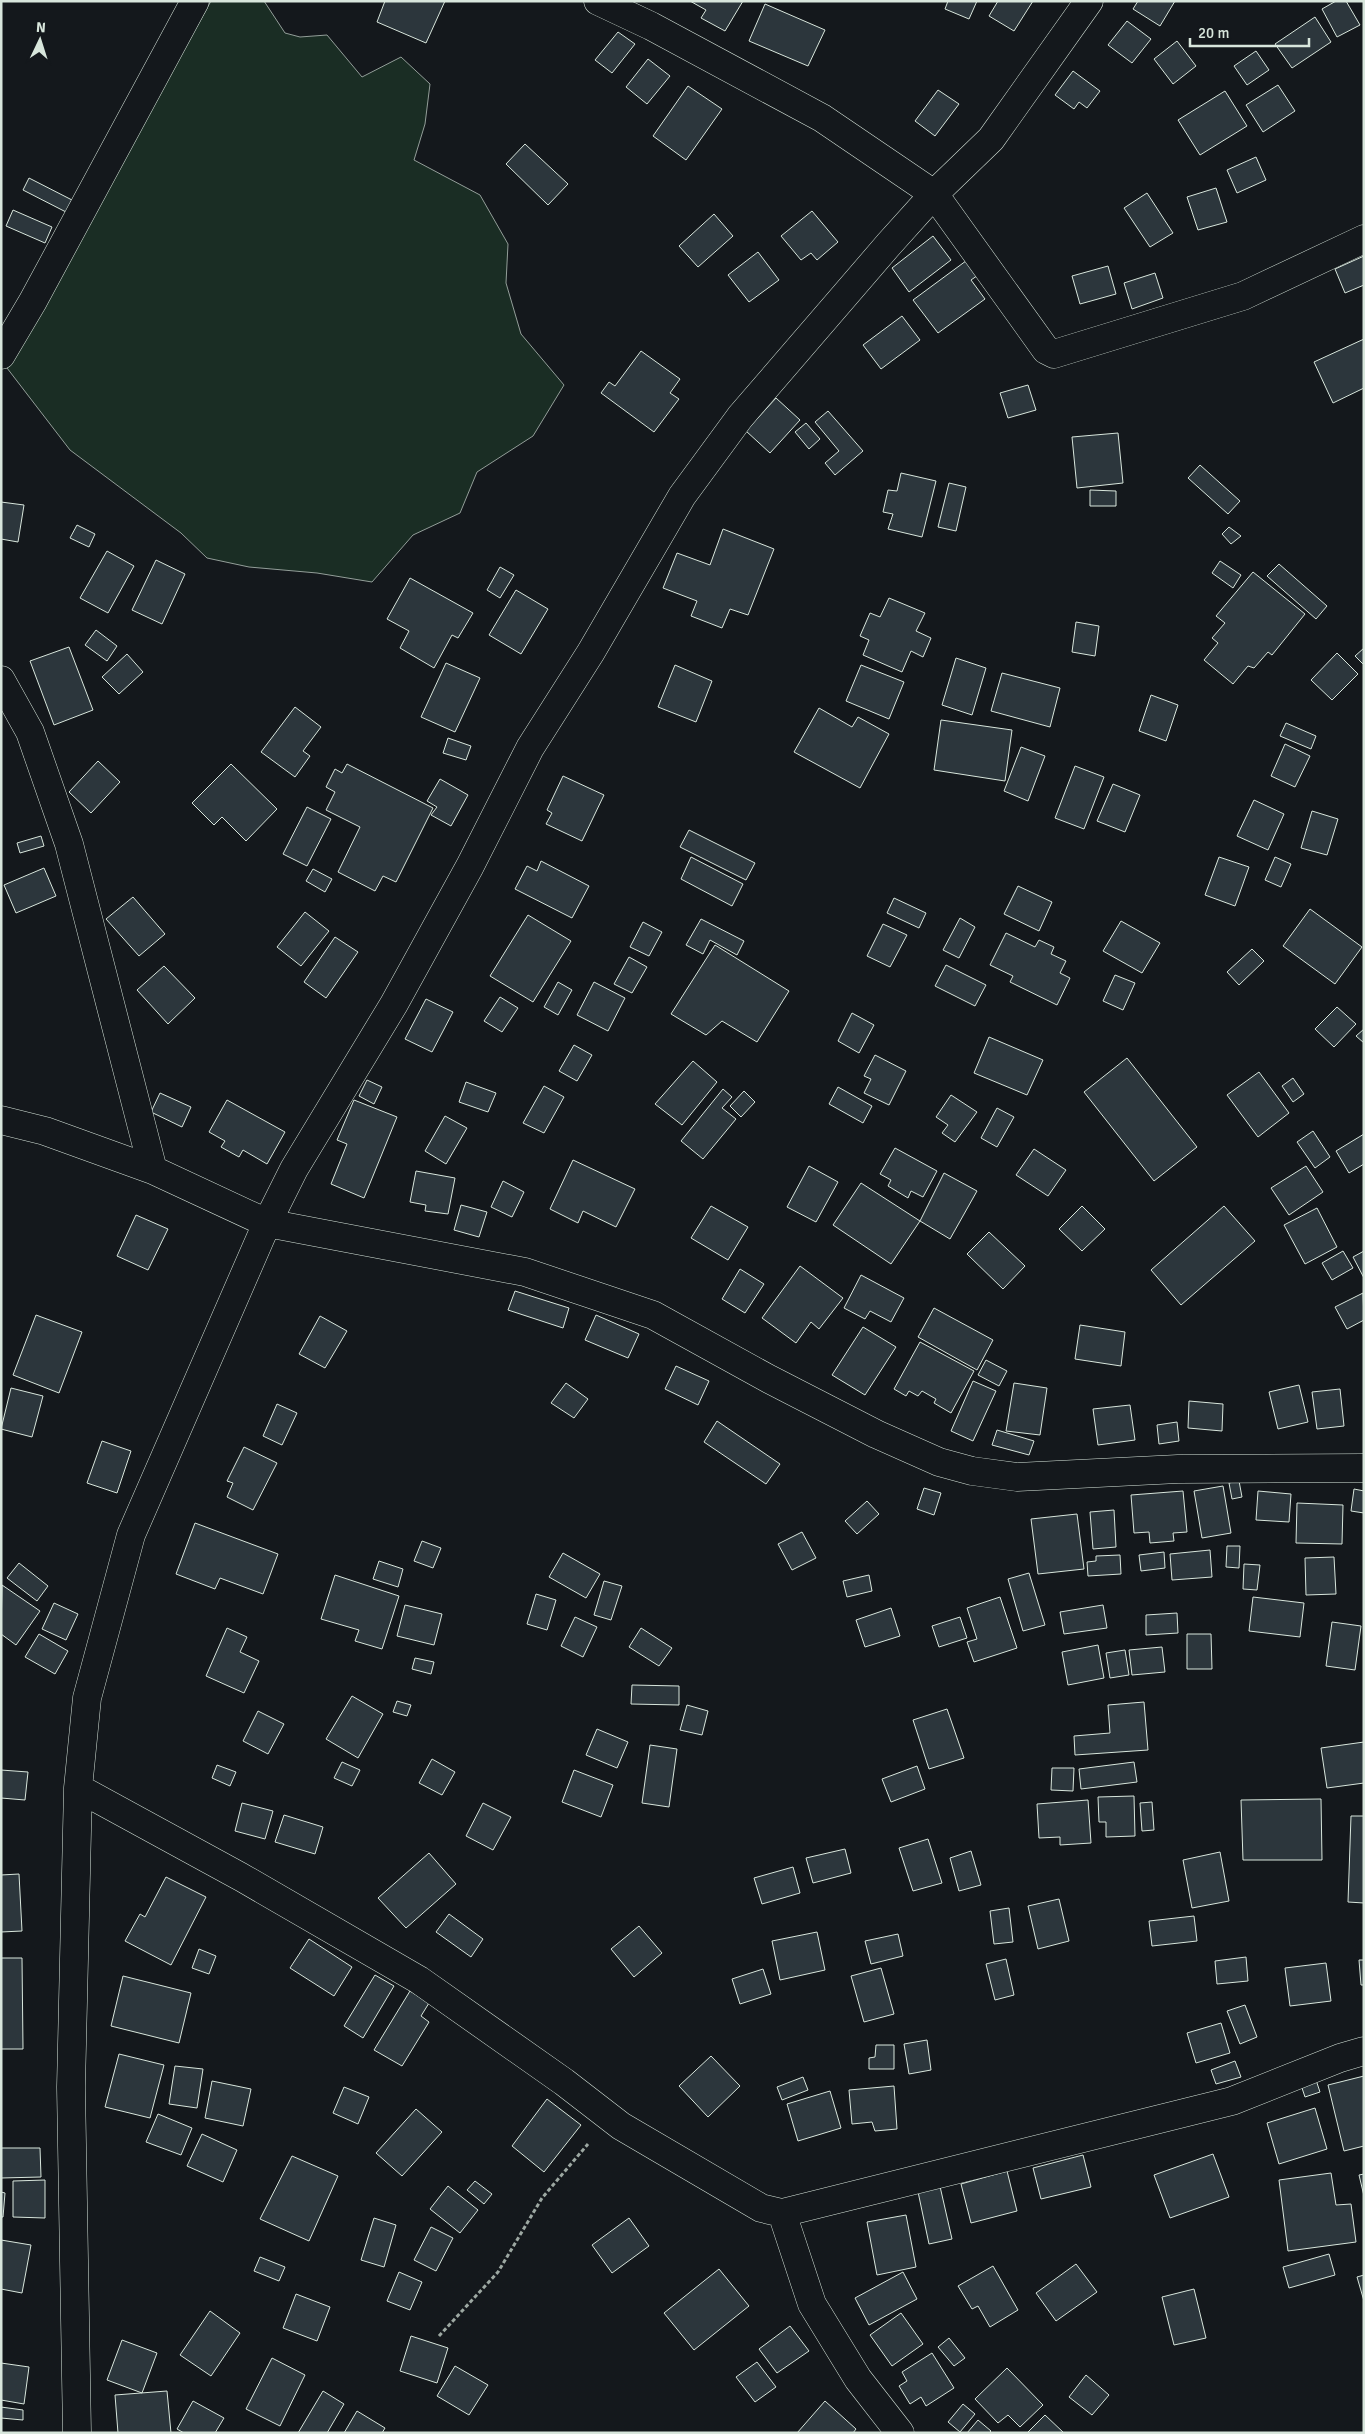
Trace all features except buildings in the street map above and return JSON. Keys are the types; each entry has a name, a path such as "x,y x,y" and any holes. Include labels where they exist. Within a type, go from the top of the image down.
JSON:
{"street":[{"path":"1,355 33,301 195,1"},
{"path":"598,1 651,26 822,118 934,194 1046,350 1054,354 1243,296 1364,239"},
{"path":"77,2433 71,2087 78,1788 87,1698 131,1535 267,1223 294,1168 394,1004 530,748 591,652 682,496 740,417 934,194 992,139 1090,1"},
{"path":"1,680 30,732 69,844 154,1170"},
{"path":"1,1120 45,1131 154,1170 267,1223 525,1272 653,1315 769,1379 876,1434 939,1462 972,1470 1017,1477 1178,1469 1364,1468"},
{"path":"78,1788 241,1877 419,1980 564,2082 621,2126 761,2208 782,2213 1232,2101 1340,2058 1364,2051"},
{"path":"782,2213 812,2304 858,2379 900,2433"}],"path":[{"path":"439,2336 498,2272 542,2198 588,2144 599,2133 621,2126"}],"green space":[{"path":"211,1 264,1 285,33 300,37 327,35 362,77 401,57 430,84 425,124 414,160 480,195 508,244 506,283 521,334 564,385 533,436 477,472 460,513 413,535 372,582 317,573 249,567 207,558 181,533 70,450 7,368"}]}
